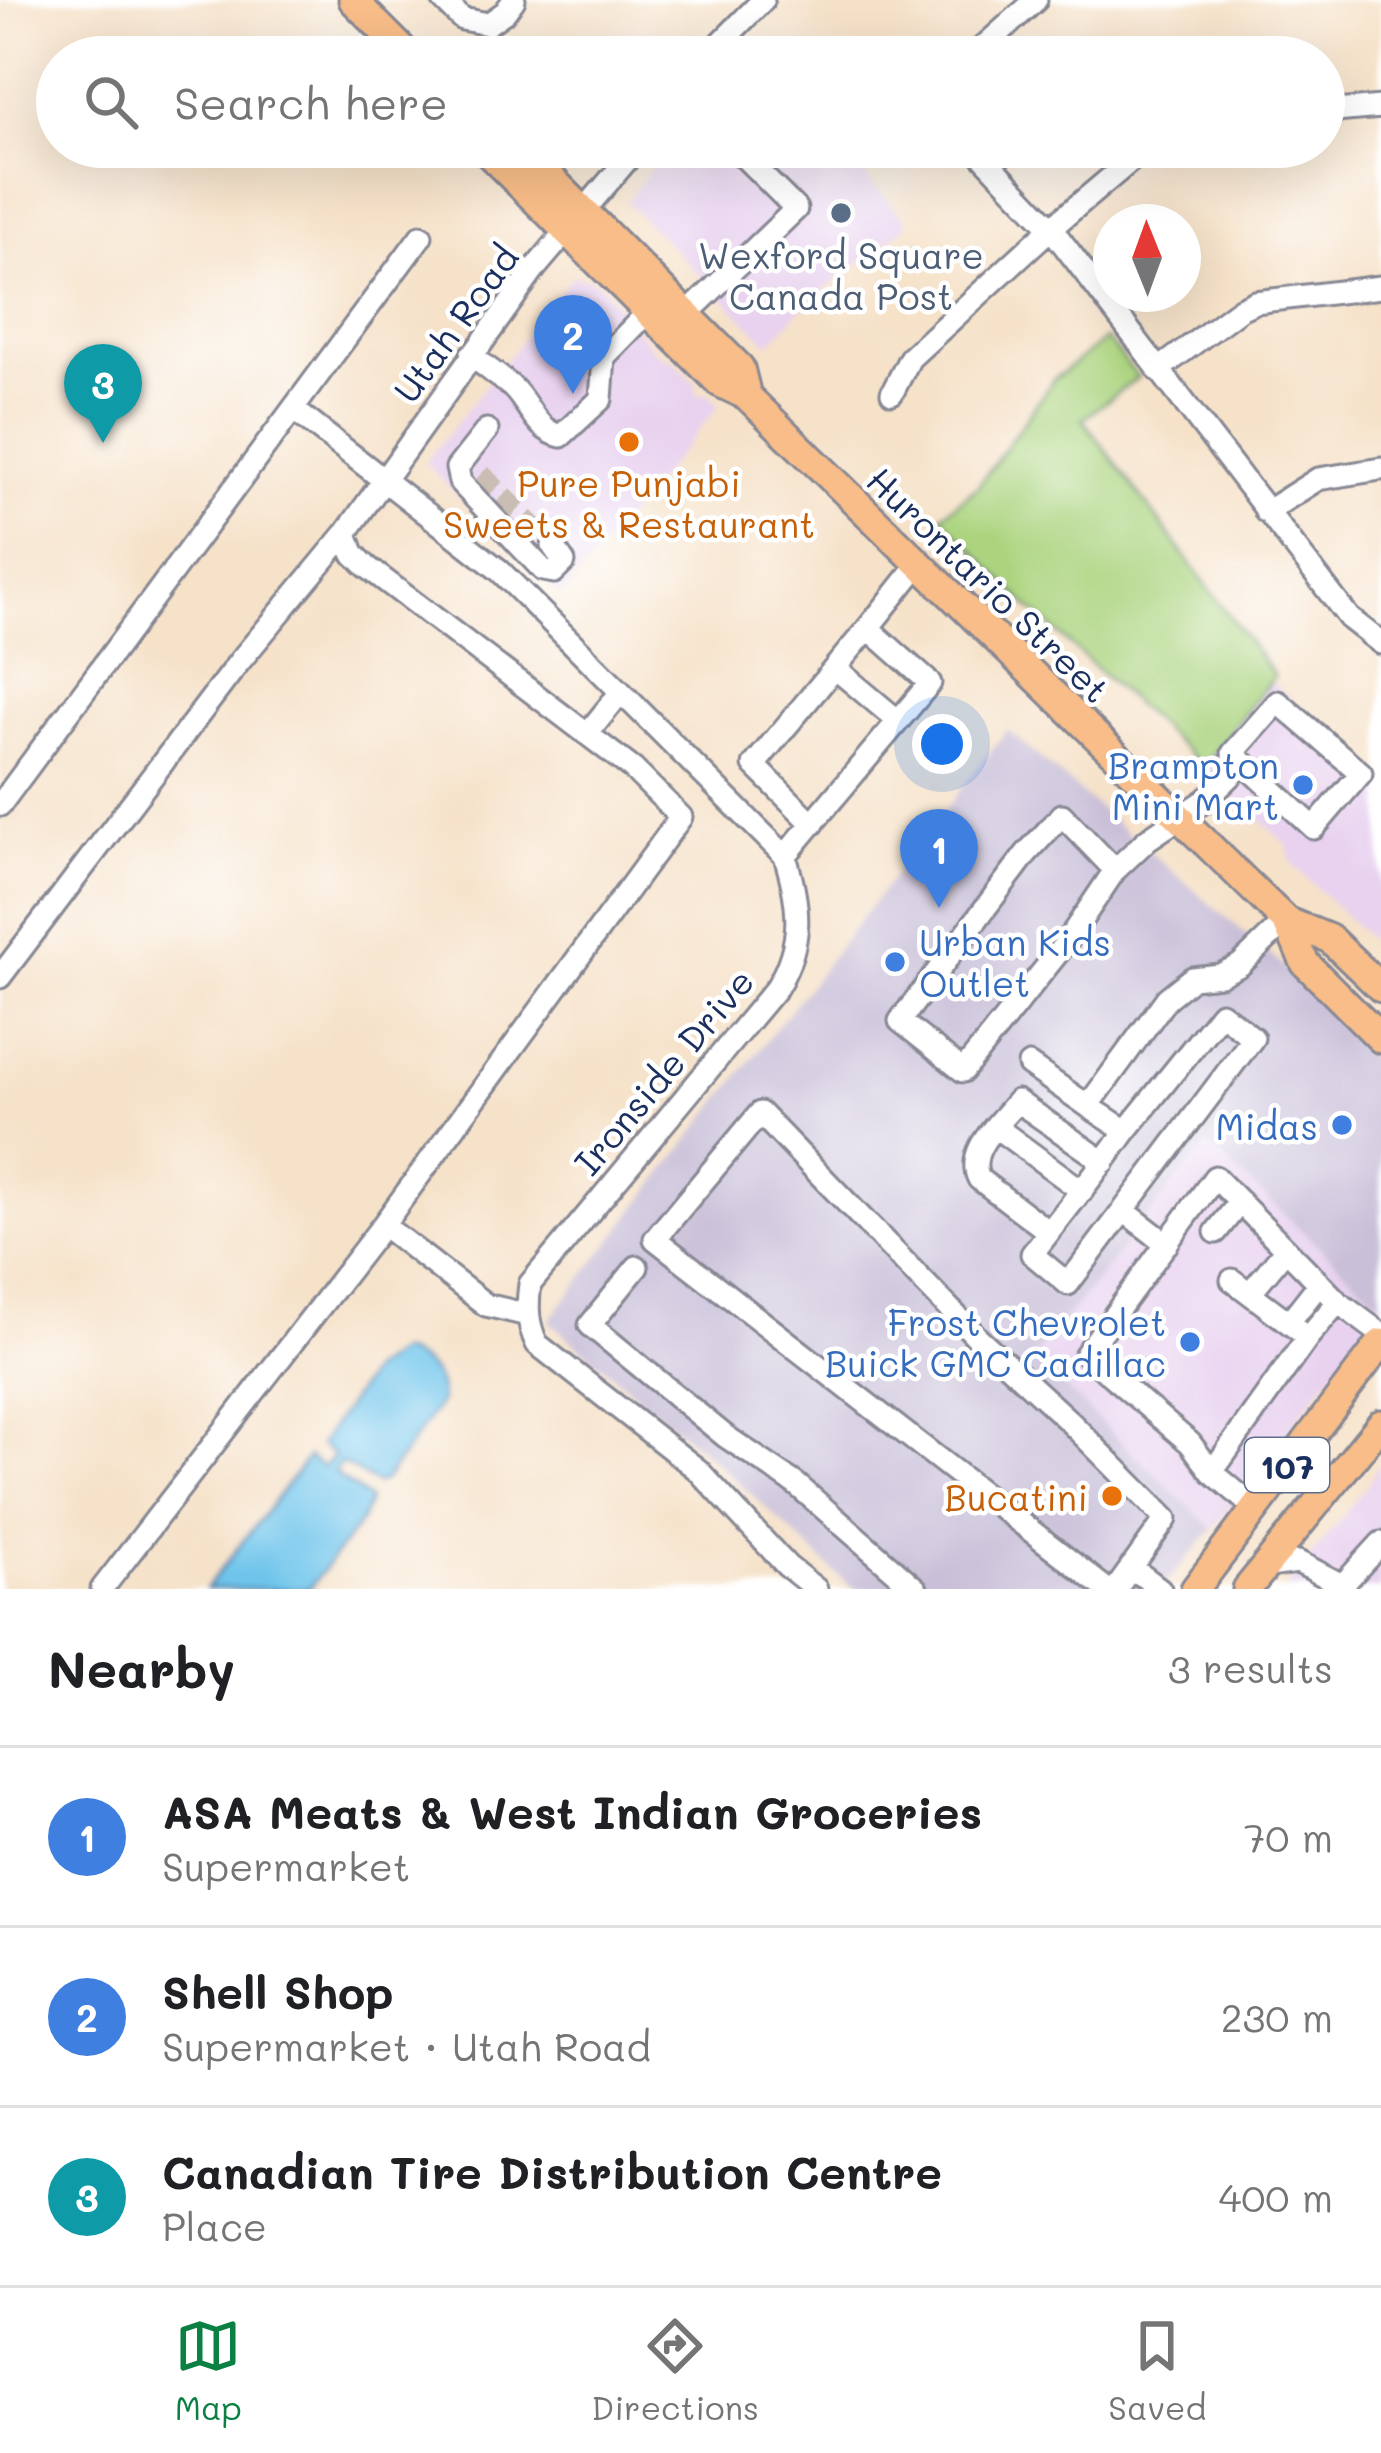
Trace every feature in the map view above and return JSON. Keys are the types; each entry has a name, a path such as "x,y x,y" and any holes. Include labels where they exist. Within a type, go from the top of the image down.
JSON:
{"main road":[{"path":"353,0 389,36"},
{"name":"Hurontario Street","path":"508,168 687,314 740,368 747,397"},
{"name":"Hurontario Street","path":"536,168 647,312 720,383 747,397 1286,921 1330,939 1381,988"},
{"name":"Hurontario Street","path":"1286,921 1305,963 1381,1039"},
{"name":"107","path":"1195,1589 1381,1343"},
{"name":"107","path":"1254,1578 1381,1424"}],"street":[{"path":"443,0 462,19 488,24 514,0"},
{"path":"727,36 763,0"},
{"path":"996,36 1036,0"},
{"path":"1345,110 1381,107"},
{"name":"Utah Road","path":"0,977 239,662 346,533 536,267 621,168"},
{"path":"687,314 796,209 755,168"},
{"path":"994,168 1051,228 1349,618 1381,643"},
{"path":"892,393 910,358 1122,168"},
{"path":"0,805 421,236"},
{"path":"1159,370 1255,302 1381,287"},
{"path":"471,355 518,392 524,409 550,434 561,436 601,399 604,357 647,312"},
{"path":"293,409 482,554 785,856 930,683 868,628"},
{"path":"481,474 475,457 489,432 457,468 460,482 543,570 554,572 564,562 553,546"},
{"path":"1266,512 1318,479 1381,469"},
{"path":"102,1589 383,1225 681,817 633,769 356,557 346,533"},
{"path":"812,824 754,765 918,565"},
{"path":"836,668 897,720"},
{"path":"587,734 621,692"},
{"path":"1278,702 1361,773 1314,828 1244,763 1233,753 1278,702"},
{"path":"1115,870 1062,815 1026,854 900,1021 963,1071 1115,870 1206,800 1244,763"},
{"name":"Ironside Drive","path":"528,1315 530,1284 777,987 790,965 799,914 785,856"},
{"path":"1088,1106 1168,998 1192,978 1220,976 1240,965 1286,921"},
{"path":"1221,1013 1253,1038 1067,1284 1032,1254 1126,1131 1221,1013"},
{"path":"1029,1065 1126,1131"},
{"path":"1048,1232 979,1179 974,1159 1017,1101 1103,1162"},
{"path":"1106,1589 655,1239 760,1113 975,1335 1166,1519 1116,1589"},
{"path":"997,1128 1082,1191"},
{"path":"1255,1508 1212,1472 1190,1443 1086,1354 1215,1177 1338,1302 1381,1334"},
{"path":"1216,1232 1240,1202"},
{"path":"1124,1210 1167,1244"},
{"path":"383,1225 487,1305 528,1315 537,1344 698,1470 787,1566 816,1589"},
{"path":"1286,1249 1241,1286 1308,1336"},
{"path":"637,1267 590,1325 721,1432 796,1484 916,1589"},
{"path":"1289,1322 1319,1283"},
{"path":"1212,1472 1308,1336 1338,1302"},
{"path":"698,1470 721,1432"},
{"path":"1254,1578 1298,1562 1341,1587 1381,1543"},
{"path":"1131,1567 1160,1589"}],"shaded area":[{"path":"652,168 858,168 906,220 906,227 809,301 769,344 626,202"},
{"path":"572,276 602,286 655,352 675,362 698,385 694,389 701,396 706,392 718,407 561,596 425,463"},
{"path":"1270,681 1381,778 1381,951 1293,865 1286,844 1203,767"},
{"path":"1007,730 1281,964 1381,1070 1381,1303 1207,1144 1033,1358 1213,1529 1161,1589 853,1589 723,1468 549,1321"},
{"path":"1207,1144 1381,1303 1213,1529 1033,1358"},
{"path":"1381,1461 1381,1589 1285,1589 1367,1485"}],"green space":[{"path":"1106,339 1138,377 1083,419 1274,676 1203,767 1024,602 941,516 978,486 1054,379"}],"water":[{"path":"397,1352 429,1369 441,1401 385,1480 377,1484 341,1463 334,1473 369,1500 361,1521 309,1589 206,1589 308,1457 323,1467 334,1456 320,1444 370,1372"}],"tunnel":[{"path":"481,474 553,546"}],"place":[{"name":"Wexford Square Canada Post","path":"841,213"},
{"name":"Shell Shop","path":"573,394"},
{"name":"Pure Punjabi Sweets & Restaurant","path":"629,442"},
{"name":"Canadian Tire Distribution Centre","path":"103,443"},
{"name":"Brampton Mini Mart","path":"1303,785"},
{"name":"ASA Meats & West Indian Groceries","path":"939,908"},
{"name":"Urban Kids Outlet","path":"895,962"},
{"name":"Midas","path":"1342,1125"},
{"name":"Frost Chevrolet Buick GMC Cadillac","path":"1190,1342"},
{"name":"Bucatini","path":"1112,1496"}]}
